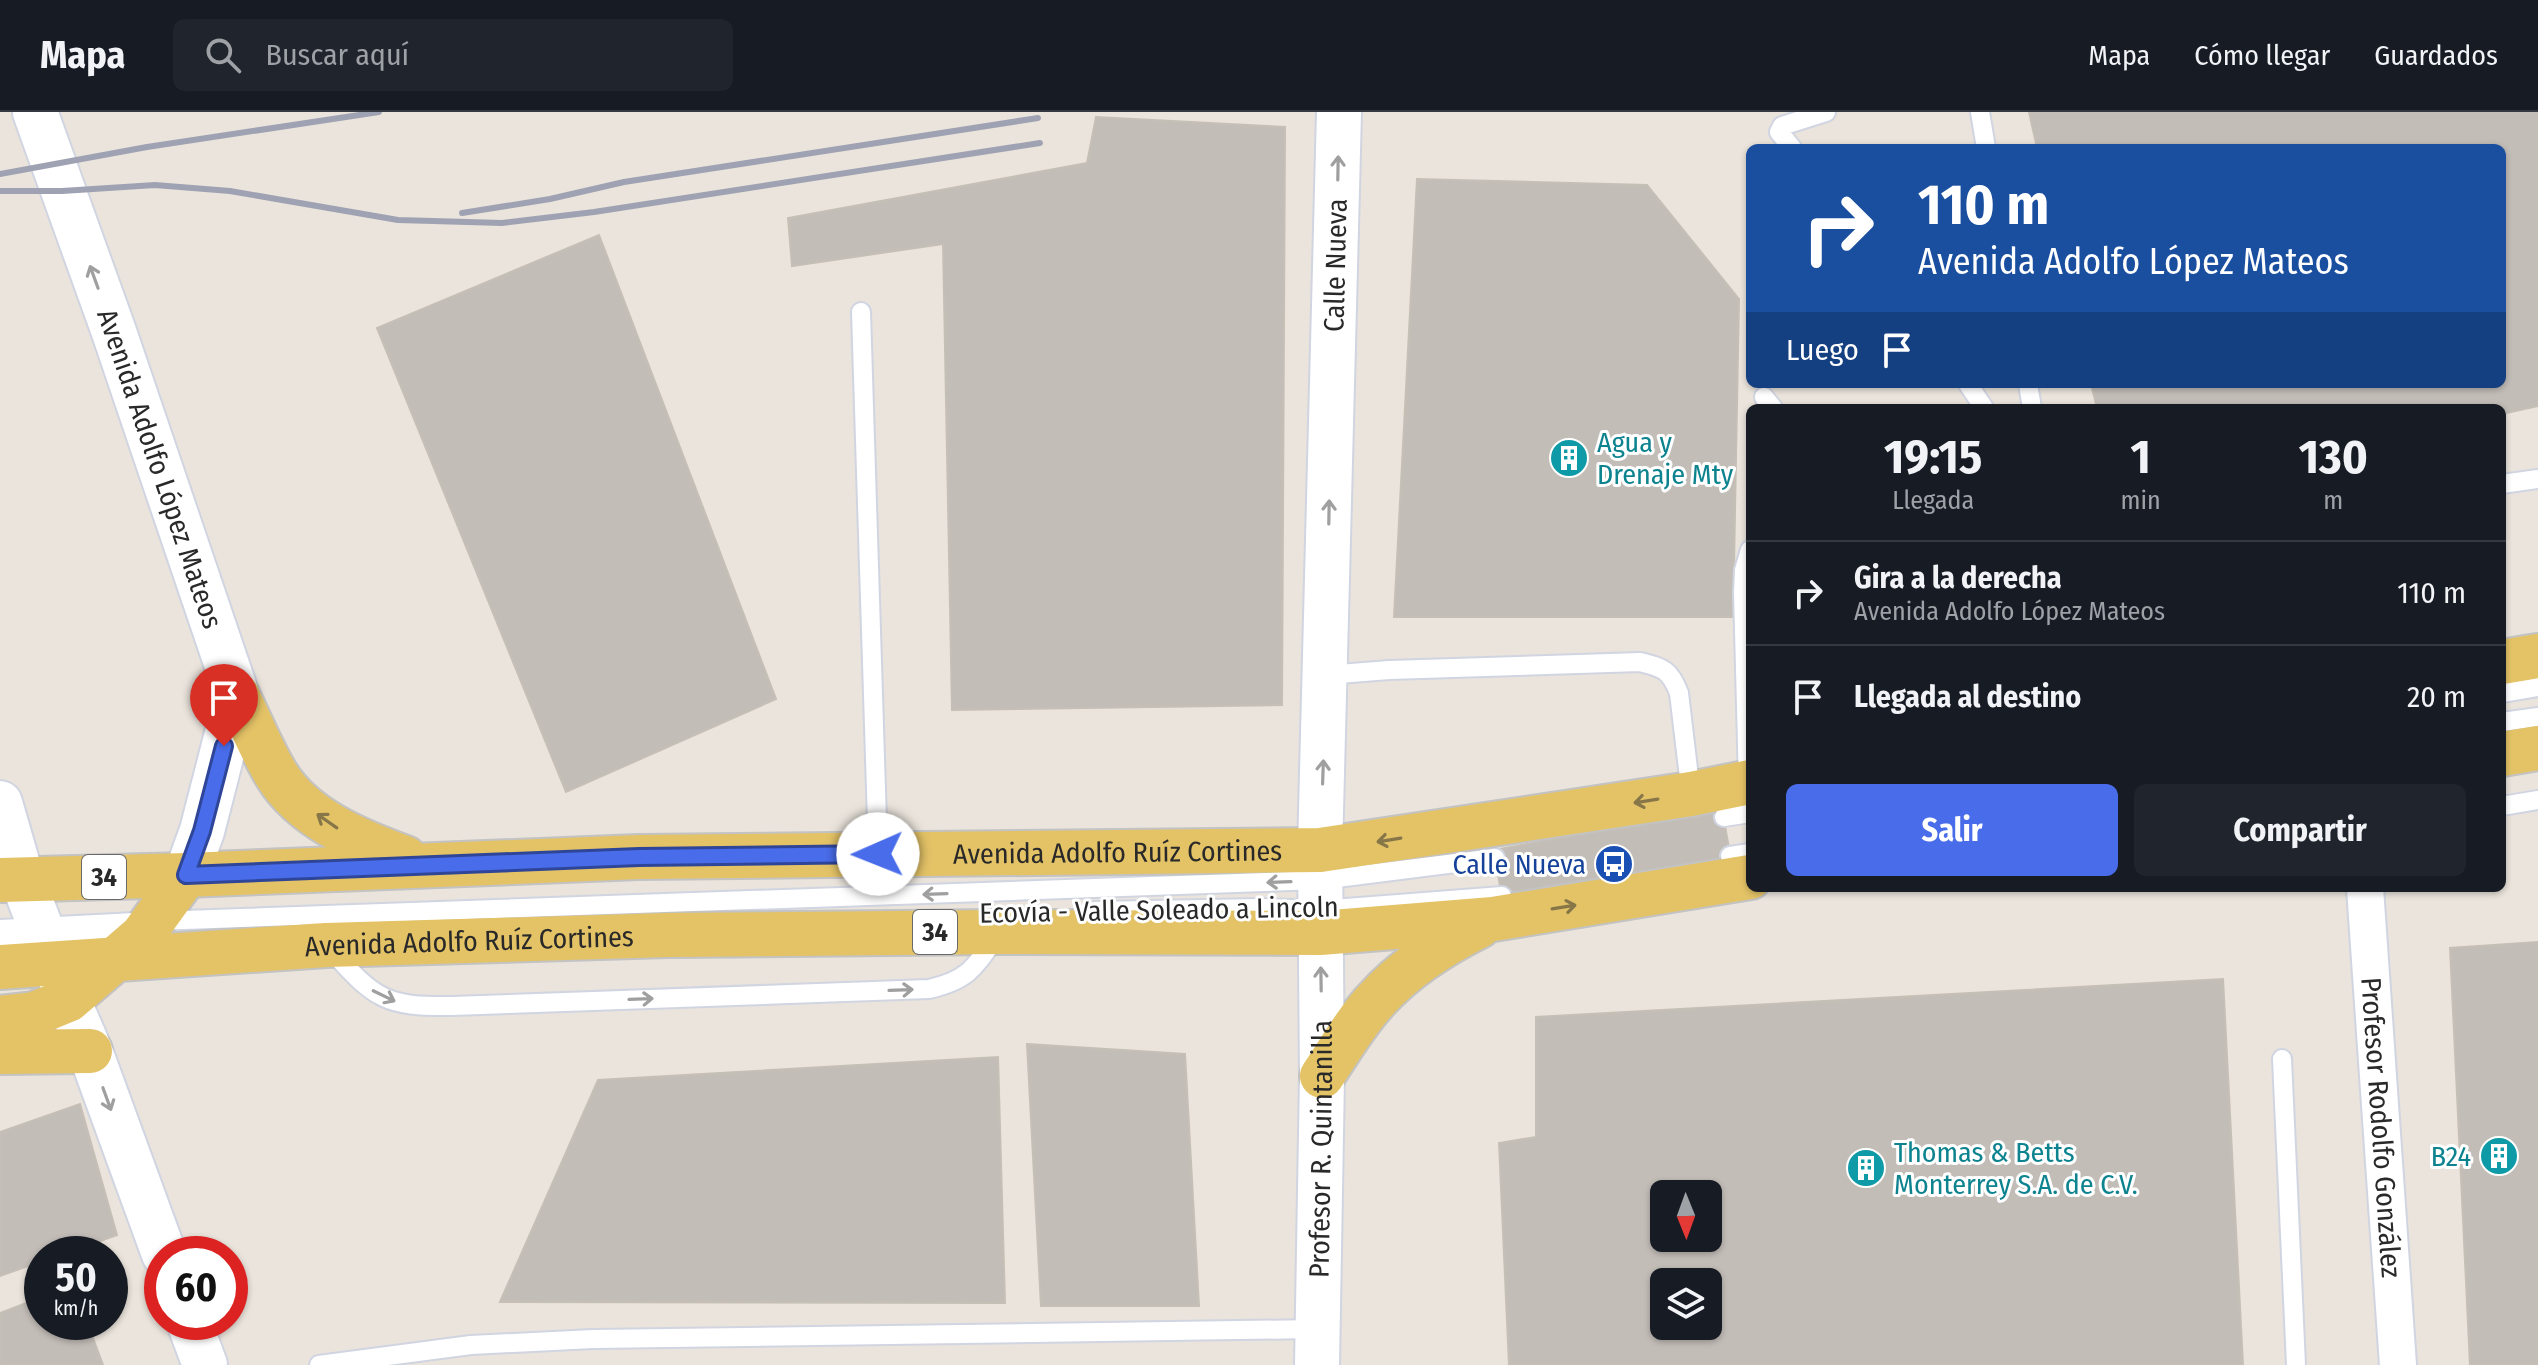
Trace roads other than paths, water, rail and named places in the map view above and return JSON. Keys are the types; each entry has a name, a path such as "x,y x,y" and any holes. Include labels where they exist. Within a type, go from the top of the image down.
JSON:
{"main road":[{"path":"2506,661 2538,656"},
{"path":"237,695 277,776 305,806 351,838 422,865"},
{"path":"2506,753 2538,748"},
{"name":"Avenida Adolfo Ruíz Cortines","path":"0,967 41,952 138,938 326,945 668,935 1000,932 1320,893 1733,798"},
{"name":"Avenida Adolfo Ruíz Cortines","path":"11,879 639,857 878,854 1498,907 1740,867"},
{"path":"138,938 186,875"},
{"path":"1322,1076 1375,1000 1409,968 1498,907"},
{"name":"Avenida Adolfo Ruíz Cortines","path":"0,1018 34,1014 41,952"},
{"path":"0,1052 90,1051"}],"street":[{"name":"Avenida Adolfo López Mateos","path":"35,112 119,347 237,695"},
{"name":"Calle Nueva","path":"1320,893 1339,112"},
{"path":"186,875 202,831 237,695"},
{"path":"0,803 11,879 41,952 90,1051 157,1236"},
{"name":"Profesor Rodolfo González","path":"2365,892 2398,1365"},
{"name":"Profesor R. Quintanilla","path":"1317,1347 1322,1076 1320,893"},
{"path":"196,1340 205,1365"}],"lane":[{"path":"1789,144 1779,132 1782,126 1826,112"},
{"path":"1980,112 1985,144"},
{"path":"861,312 878,854"},
{"path":"2506,483 2538,479"},
{"path":"1733,798 1746,563"},
{"path":"1326,675 1640,662 1663,667 1674,680 1733,798"},
{"path":"2506,692 2538,687"},
{"path":"2506,721 2538,717"},
{"path":"2506,805 2538,800"},
{"path":"138,938 1320,893 1495,858"},
{"name":"Ecovía - Valle Soleado a Lincoln","path":"1073,911 1261,908 1320,893"},
{"path":"138,938 477,921 854,915"},
{"path":"326,945 361,983 384,999 413,1007 439,1007 929,989 953,983 975,967 1000,932"},
{"path":"0,944 41,952"},
{"path":"2282,1059 2296,1365"},
{"path":"319,1365 471,1345 593,1339 1317,1347"}],"railway":[{"path":"0,174 147,147 379,112"},
{"path":"462,213 550,199 624,182 1038,118"},
{"path":"0,191 155,185 230,191 398,220 502,223 594,212 1040,143"}],"place":[{"name":"Agua y Drenaje Mty","path":"1569,458"},
{"name":"Calle Nueva","path":"1614,864"},
{"name":"B24","path":"2499,1156"},
{"name":"Thomas & Betts Monterrey S.A. de C.V.","path":"1866,1168"}]}
